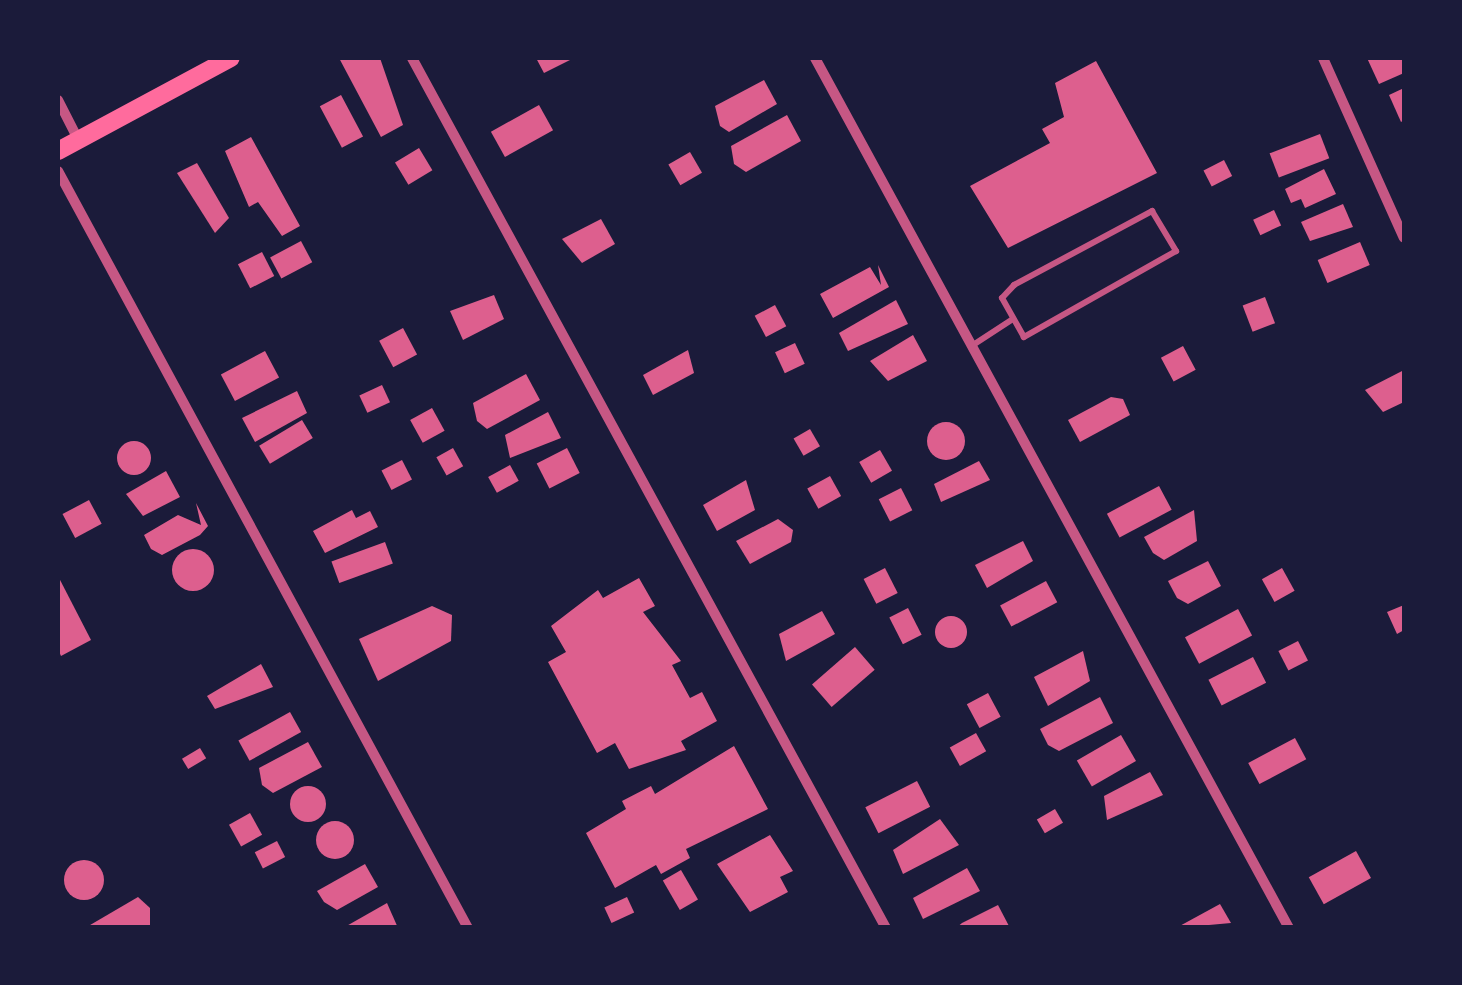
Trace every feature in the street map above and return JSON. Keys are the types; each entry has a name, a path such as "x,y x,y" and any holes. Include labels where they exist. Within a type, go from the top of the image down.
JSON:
{"main road":[{"path":"58,151 230,58"}],"street":[{"path":"412,58 886,928"},
{"path":"815,58 1289,928"},
{"path":"1323,58 1404,238"},
{"path":"58,100 78,140"},
{"path":"58,172 468,928"}],"lane":[{"path":"1152,210 1176,251 1024,336 1014,318 1002,298 1014,284 1152,210"},
{"path":"972,346 1014,318"}],"building":[{"path":"339,58 380,58 403,125 381,137"},
{"path":"536,58 574,58 544,73"},
{"path":"1367,58 1403,58 1404,73 1379,84"},
{"path":"1096,61 1157,173 1008,248 970,186 1050,143 1042,129 1064,117 1055,83"},
{"path":"764,80 777,104 729,132 720,126 715,106"},
{"path":"1404,88 1404,120 1401,122 1389,95"},
{"path":"341,95 363,136 342,148 320,106"},
{"path":"539,105 553,130 505,157 491,132"},
{"path":"787,115 801,141 746,172 734,164 731,146"},
{"path":"1320,134 1329,158 1279,178 1270,153"},
{"path":"251,137 300,226 282,236 258,202 249,207 225,151"},
{"path":"419,148 432,170 408,185 395,162"},
{"path":"690,152 702,173 680,185 668,164"},
{"path":"1224,160 1232,176 1212,186 1204,170"},
{"path":"197,163 229,218 215,233 177,173"},
{"path":"1324,169 1336,194 1305,208 1301,199 1291,203 1285,189"},
{"path":"1343,204 1353,227 1310,241 1301,222"},
{"path":"1274,210 1281,225 1260,235 1253,220"},
{"path":"601,219 615,244 582,263 562,239"},
{"path":"301,241 312,262 281,279 270,257"},
{"path":"1360,242 1370,265 1327,283 1318,260"},
{"path":"262,252 274,276 250,288 238,264"},
{"path":"878,265 889,287 833,318 820,294 870,267 881,285"},
{"path":"494,295 504,319 463,340 450,311"},
{"path":"1265,297 1275,323 1253,332 1243,306"},
{"path":"896,300 908,324 848,351 839,333"},
{"path":"775,305 786,326 766,337 755,316"},
{"path":"403,328 417,354 393,367 379,341"},
{"path":"913,335 927,361 888,381 870,361"},
{"path":"795,343 805,364 785,373 775,352"},
{"path":"1183,346 1196,370 1174,382 1161,358"},
{"path":"688,350 694,373 653,395 643,375"},
{"path":"265,351 279,377 235,401 221,374"},
{"path":"1404,370 1404,402 1383,412 1365,390"},
{"path":"526,374 540,400 487,429 477,421 473,403"},
{"path":"382,385 390,402 367,413 359,396"},
{"path":"297,391 307,413 255,442 242,418"},
{"path":"1111,397 1123,399 1130,415 1080,442 1068,420"},
{"path":"432,408 445,431 423,443 410,420"},
{"path":"548,412 561,438 510,458 505,435"},
{"path":"302,420 313,438 270,464 259,446"},
{"path":"946,422 959,428 965,441 959,454 946,460 933,454 927,441 933,428"},
{"path":"810,429 820,446 804,456 794,438"},
{"path":"134,441 146,446 151,458 146,470 134,475 122,470 117,458 122,446"},
{"path":"453,448 463,466 447,476 436,457"},
{"path":"567,448 580,473 549,488 537,463"},
{"path":"880,450 892,471 871,483 859,462"},
{"path":"402,460 412,480 391,490 382,470"},
{"path":"979,461 990,480 941,502 934,484"},
{"path":"510,465 519,481 497,493 488,477"},
{"path":"166,471 180,497 143,516 126,494"},
{"path":"830,476 841,496 818,509 807,489"},
{"path":"746,480 755,510 717,531 703,505"},
{"path":"1159,486 1172,510 1120,538 1107,514"},
{"path":"901,488 912,510 890,522 879,499"},
{"path":"89,500 102,524 75,538 63,514"},
{"path":"196,503 208,526 200,535 162,555 151,549 144,535 178,515 201,525"},
{"path":"352,510 356,518 370,511 378,527 325,553 313,531"},
{"path":"1194,510 1197,541 1164,560 1153,553 1144,537"},
{"path":"778,519 793,530 791,542 750,564 736,541"},
{"path":"1023,541 1033,561 987,588 975,565"},
{"path":"385,542 393,564 339,583 331,561"},
{"path":"193,549 208,555 214,570 208,585 193,591 178,585 172,570 178,555"},
{"path":"1208,561 1221,586 1188,604 1177,598 1168,581"},
{"path":"885,568 898,593 876,604 864,579"},
{"path":"1282,568 1295,591 1274,602 1262,579"},
{"path":"58,576 91,640 61,656 58,649"},
{"path":"639,578 655,606 643,612 681,661 672,665 690,698 702,692 717,721 681,741 686,750 629,769 615,743 597,753 548,662 566,652 551,626 598,590 603,598"},
{"path":"1046,581 1057,602 1011,627 1000,605"},
{"path":"1404,605 1404,630 1397,634 1387,612"},
{"path":"432,606 452,615 451,641 378,681 359,639"},
{"path":"908,608 922,635 903,644 889,618"},
{"path":"1238,609 1252,635 1199,664 1185,637"},
{"path":"822,611 835,634 786,661 779,634"},
{"path":"951,616 962,621 967,632 962,643 951,648 940,643 935,632 940,621"},
{"path":"1298,641 1308,661 1288,671 1278,651"},
{"path":"855,647 875,670 832,707 812,684"},
{"path":"1083,651 1090,681 1048,706 1034,677"},
{"path":"1253,657 1266,683 1222,706 1208,680"},
{"path":"261,664 273,687 215,709 207,696"},
{"path":"988,693 1001,717 979,728 967,704"},
{"path":"1100,697 1113,723 1059,751 1048,745 1040,729"},
{"path":"290,712 301,732 250,761 238,741"},
{"path":"976,733 986,751 960,766 950,748"},
{"path":"1121,735 1136,761 1092,786 1077,760"},
{"path":"1295,738 1306,759 1259,784 1248,763"},
{"path":"308,742 322,767 273,793 262,785 259,768"},
{"path":"734,746 768,809 686,849 690,858 661,874 656,865 615,888 586,833 626,809 622,801 651,786 655,794"},
{"path":"200,748 206,758 188,769 182,759"},
{"path":"1150,772 1163,795 1107,820 1104,796"},
{"path":"917,781 930,807 878,833 865,807"},
{"path":"308,786 321,791 326,804 321,817 308,822 295,817 290,804 295,791"},
{"path":"1055,809 1063,823 1045,833 1037,819"},
{"path":"250,813 262,835 241,847 229,825"},
{"path":"940,819 959,845 903,874 893,850"},
{"path":"335,821 348,827 354,840 348,853 335,859 322,853 316,840 322,827"},
{"path":"770,835 793,871 780,877 788,892 750,912 717,864"},
{"path":"277,841 285,857 263,868 255,852"},
{"path":"1356,851 1371,878 1324,904 1309,877"},
{"path":"84,860 98,866 104,880 98,894 84,900 70,894 64,880 70,866"},
{"path":"365,864 378,887 337,910 324,902 317,891"},
{"path":"967,868 980,891 923,919 913,898"},
{"path":"681,870 698,899 680,910 663,880"},
{"path":"138,897 150,908 150,928 85,928"},
{"path":"627,897 634,912 612,923 604,908"},
{"path":"387,903 398,928 343,928"},
{"path":"1220,904 1231,923 1176,928"},
{"path":"998,905 1010,928 956,928 962,923"}]}
